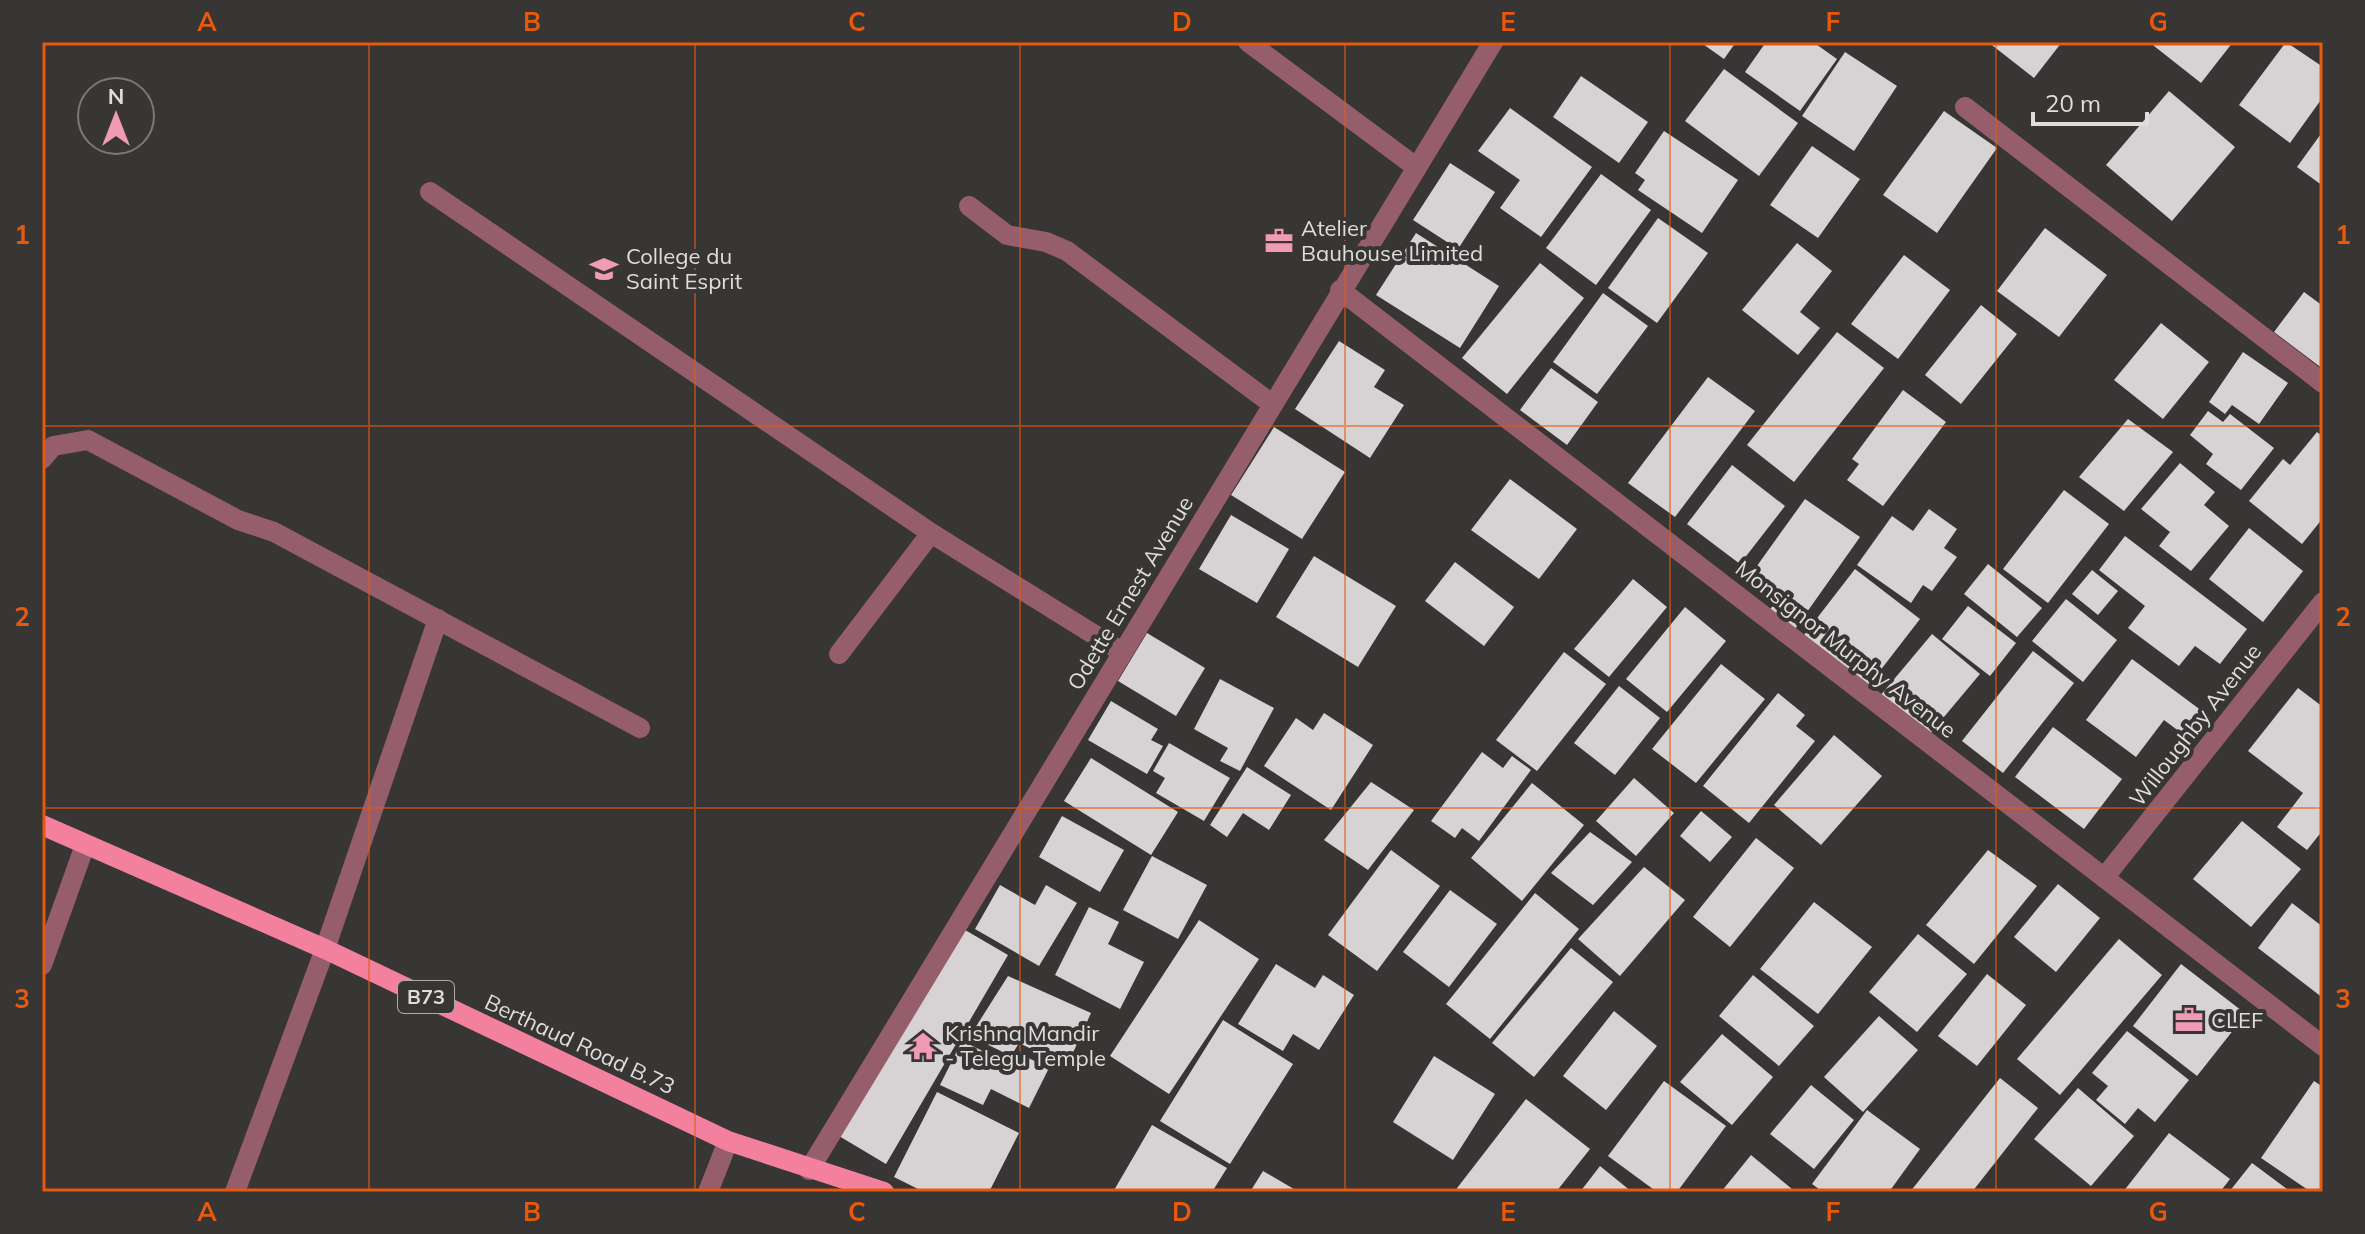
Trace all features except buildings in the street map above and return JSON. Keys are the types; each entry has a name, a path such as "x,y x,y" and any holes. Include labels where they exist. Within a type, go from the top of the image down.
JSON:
{"main road":[{"name":"Berthaud Road B.73","path":"42,825 325,949 728,1141 884,1192"}],"street":[{"path":"1248,42 1416,167"},
{"name":"Odette Ernest Avenue","path":"809,1170 1493,42"},
{"path":"1965,107 2323,383"},
{"path":"430,192 931,533 1122,652"},
{"path":"969,206 1007,235 1046,242 1067,251 1272,404"},
{"name":"Monsignor Murphy Avenue","path":"1340,290 2323,1046"},
{"path":"42,459 53,446 88,440 238,520 274,532 640,728"},
{"path":"839,654 931,533"},
{"name":"Willoughby Avenue","path":"2104,878 2323,602"},
{"path":"235,1192 325,949 438,619"},
{"path":"42,965 85,845"},
{"path":"708,1192 728,1141"}],"place":[{"name":"Atelier Bauhouse Limited","path":"1279,241"},
{"name":"College du Saint Esprit","path":"604,269"},
{"name":"CLEF","path":"2189,1020"},
{"name":"Krishna Mandir - Telegu Temple","path":"923,1046"}]}
